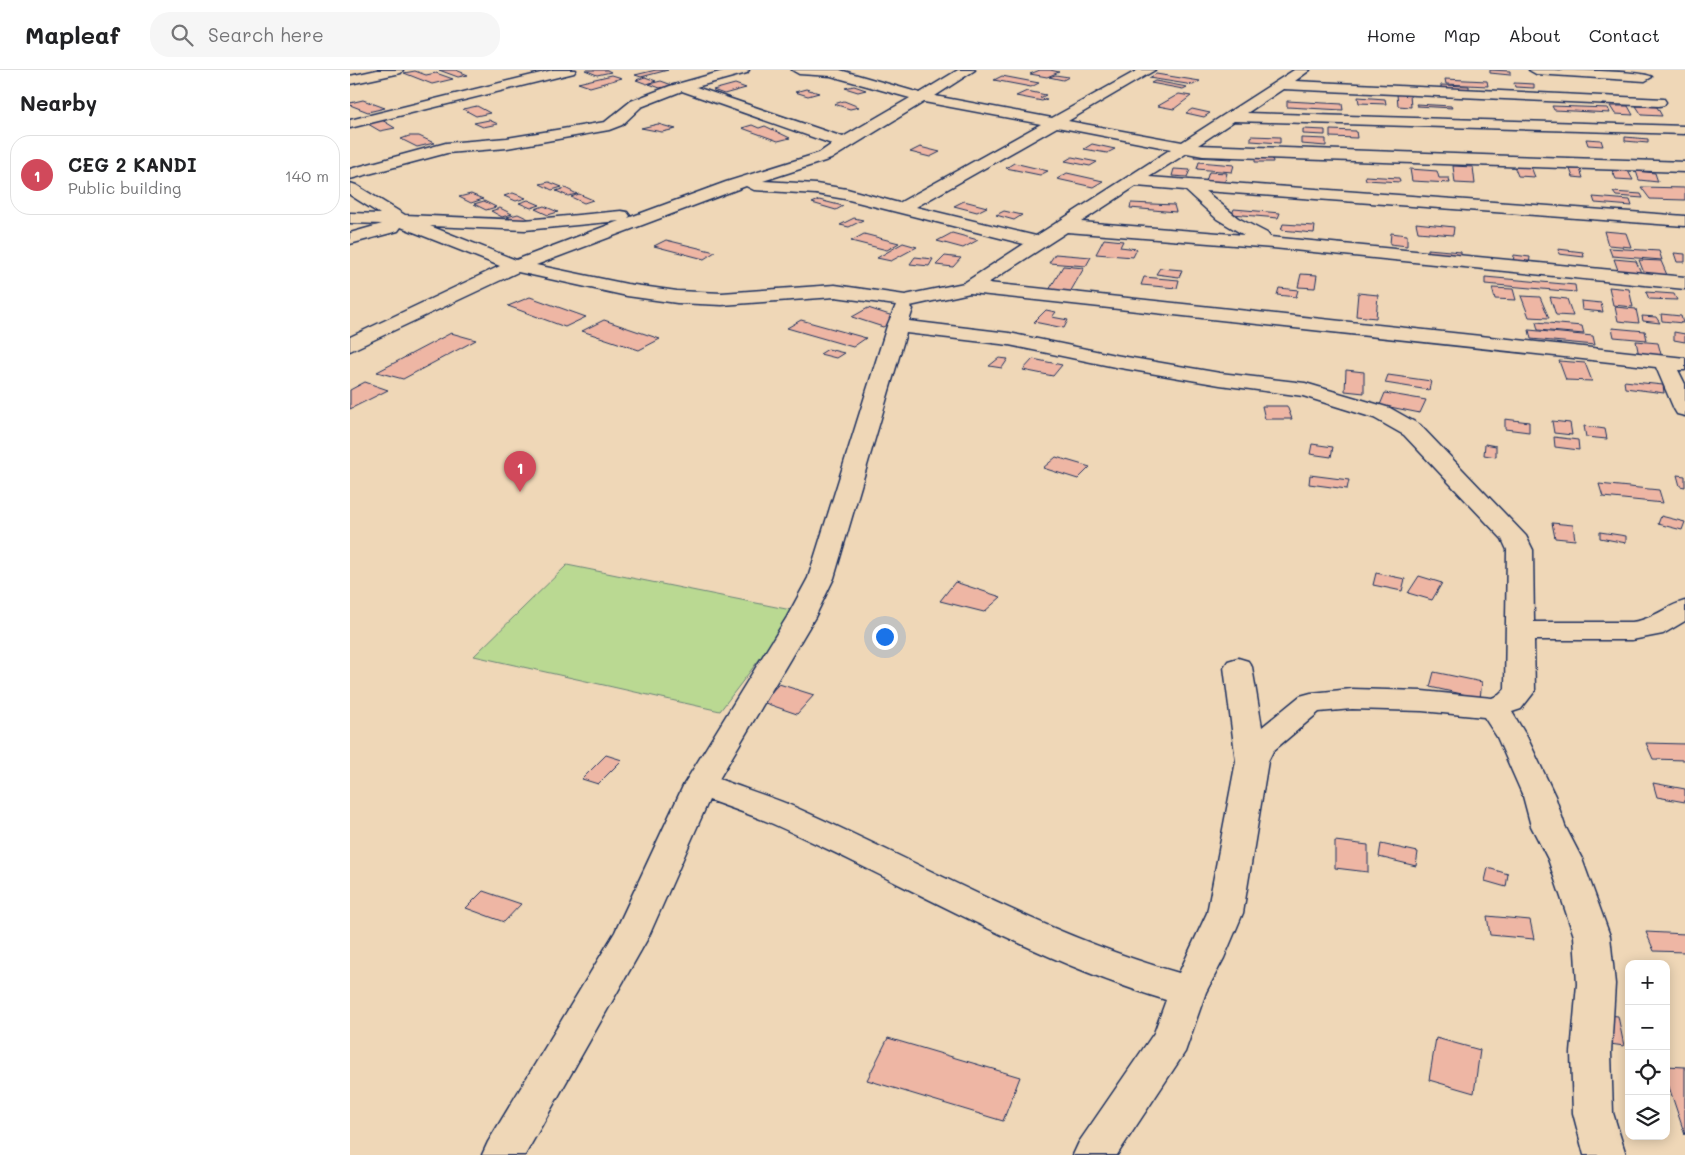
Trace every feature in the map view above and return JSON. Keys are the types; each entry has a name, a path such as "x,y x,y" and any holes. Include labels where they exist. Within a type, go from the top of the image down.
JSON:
{"street":[{"path":"350,80 396,70"},
{"path":"350,124 569,70"},
{"path":"350,174 446,148 499,144 609,126 617,122 634,105 683,87 742,70"},
{"path":"799,70 828,71 920,97 1202,151 1685,168"},
{"path":"350,345 516,266 732,185 825,156 920,97 968,70"},
{"path":"901,209 1148,70"},
{"path":"901,314 970,286 1303,70"},
{"path":"1536,70 1642,74 1659,102 1684,131"},
{"path":"1281,85 1659,102"},
{"path":"683,87 844,143"},
{"path":"1230,117 1684,131"},
{"path":"825,156 822,174 847,194"},
{"path":"1132,181 1191,187 1685,222"},
{"path":"732,185 800,187 847,194 1039,242"},
{"path":"1191,187 1240,234"},
{"path":"350,188 403,222 516,266 627,290 676,297 722,299 835,291 862,293 901,314 1115,362 1220,379 1305,390 1382,413 1399,421 1412,430 1513,536 1520,550 1520,691 1510,702 1494,708 1422,701 1352,699 1311,703 1262,744 1252,761"},
{"path":"350,218 403,222 525,225 655,213"},
{"path":"350,239 403,222"},
{"path":"1063,226 1240,234 1273,244 1685,283"},
{"path":"970,286 1675,363 1685,409"},
{"path":"503,1155 630,938 700,784 802,617 821,578 901,314"},
{"path":"1520,631 1632,631 1654,628 1685,609"},
{"path":"1094,1155 1171,1040 1188,991 1206,958 1225,912 1252,761 1238,667"},
{"path":"1494,708 1512,737 1539,796 1548,826 1565,859 1592,936 1596,984 1591,1053 1593,1113 1605,1155"},
{"path":"700,784 784,816 1042,939 1147,979 1188,991"}],"green space":[{"path":"567,565 796,611 720,711 474,656"}],"building":[{"path":"439,70 456,70 468,75 458,77"},
{"path":"585,70 607,70 611,72 597,75"},
{"path":"656,70 668,70 641,77 635,75"},
{"path":"1040,70 1059,72 1047,77 1030,74"},
{"path":"1490,70 1510,71 1510,75 1490,73"},
{"path":"415,71 426,75 436,73 453,79 432,84 404,73"},
{"path":"1156,74 1200,81 1193,85 1149,78"},
{"path":"612,75 622,78 590,87 578,83"},
{"path":"1055,75 1069,77 1063,80 1049,77"},
{"path":"1002,76 1039,83 1031,87 994,80"},
{"path":"645,77 656,81 647,84 636,80"},
{"path":"1445,79 1487,81 1488,86 1446,84"},
{"path":"661,81 672,85 660,88 649,84"},
{"path":"1155,81 1187,87 1183,89 1151,83"},
{"path":"1514,83 1534,84 1534,88 1515,87"},
{"path":"735,84 746,88 724,94 713,90"},
{"path":"1441,85 1469,86 1469,90 1441,88"},
{"path":"854,86 866,90 858,92 845,88"},
{"path":"806,89 819,93 808,96 795,92"},
{"path":"1027,91 1046,95 1040,98 1047,99 1042,101 1016,96"},
{"path":"1179,94 1191,96 1174,109 1158,106"},
{"path":"1397,94 1410,95 1411,107 1398,106"},
{"path":"1358,97 1385,99 1386,104 1359,103"},
{"path":"363,100 385,108 368,112 350,105 350,103"},
{"path":"844,101 859,107 850,109 834,104"},
{"path":"1287,101 1342,104 1343,110 1287,107"},
{"path":"1416,104 1451,106 1452,108 1417,106"},
{"path":"477,106 490,113 476,116 463,109"},
{"path":"1552,106 1608,108 1610,113 1554,110"},
{"path":"1610,106 1628,106 1633,115 1615,114"},
{"path":"1636,106 1657,107 1662,116 1642,115"},
{"path":"1192,109 1210,113 1204,117 1186,113"},
{"path":"382,120 395,128 380,131 368,124"},
{"path":"489,120 498,124 483,127 474,123"},
{"path":"658,124 676,129 662,132 641,128"},
{"path":"752,125 759,128 765,126 790,138 778,141 742,128"},
{"path":"1303,129 1325,130 1325,135 1303,134"},
{"path":"1330,130 1356,131 1357,138 1330,137"},
{"path":"409,136 419,136 434,143 417,147 401,139"},
{"path":"1251,136 1280,137 1280,143 1251,141"},
{"path":"1625,137 1648,139 1648,143 1625,141"},
{"path":"1301,138 1326,139 1326,146 1301,144"},
{"path":"1586,139 1601,140 1603,146 1588,145"},
{"path":"1092,144 1115,149 1107,153 1084,149"},
{"path":"920,147 940,152 930,157 910,152"},
{"path":"1195,153 1232,155 1232,159 1194,157"},
{"path":"1255,156 1272,157 1273,162 1255,162"},
{"path":"1072,157 1097,162 1090,166 1065,161"},
{"path":"1199,162 1234,165 1232,172 1197,169"},
{"path":"1014,163 1048,171 1040,175 1006,168"},
{"path":"1453,166 1473,167 1475,184 1455,183"},
{"path":"1514,166 1531,167 1535,177 1518,176"},
{"path":"1174,169 1190,170 1187,177 1172,176"},
{"path":"1410,169 1437,171 1439,178 1449,178 1450,183 1412,181"},
{"path":"1570,169 1580,169 1583,178 1573,177"},
{"path":"1612,170 1628,171 1633,180 1616,179"},
{"path":"1636,171 1655,173 1658,182 1639,180"},
{"path":"1209,172 1227,173 1224,185 1205,184"},
{"path":"1067,173 1103,181 1093,187 1057,179"},
{"path":"1365,176 1399,178 1400,182 1366,180"},
{"path":"549,182 562,187 552,190 540,184"},
{"path":"1641,187 1685,188 1685,200 1650,199"},
{"path":"565,188 577,194 568,196 556,191"},
{"path":"1613,192 1641,194 1643,198 1616,196"},
{"path":"513,193 526,198 516,201 504,196"},
{"path":"471,194 483,199 471,203 459,197"},
{"path":"579,194 593,200 584,203 571,197"},
{"path":"1593,197 1630,200 1632,206 1595,203"},
{"path":"528,200 540,205 531,208 519,203"},
{"path":"819,200 843,206 836,210 812,203"},
{"path":"484,201 496,207 486,210 474,204"},
{"path":"964,201 987,207 977,212 954,206"},
{"path":"1131,203 1174,205 1176,212 1130,208"},
{"path":"544,206 558,212 548,215 535,209"},
{"path":"500,208 512,214 502,217 491,211"},
{"path":"1234,209 1280,213 1278,218 1232,214"},
{"path":"1004,211 1022,215 1014,220 996,215"},
{"path":"518,214 531,220 520,223 507,217"},
{"path":"854,218 863,220 849,227 840,225"},
{"path":"1416,223 1454,227 1453,235 1418,232"},
{"path":"1283,224 1315,226 1314,233 1281,230"},
{"path":"1604,231 1626,233 1631,247 1608,245"},
{"path":"952,233 978,240 963,248 937,241"},
{"path":"1391,233 1407,235 1407,246 1390,244"},
{"path":"864,234 899,243 887,250 851,241"},
{"path":"1104,239 1123,241 1120,247 1137,249 1133,257 1096,254"},
{"path":"666,240 715,252 704,259 654,246"},
{"path":"903,243 917,247 891,261 877,258"},
{"path":"1609,248 1659,251 1662,260 1612,256"},
{"path":"1428,249 1461,252 1461,259 1428,256"},
{"path":"1558,249 1583,252 1584,257 1559,254"},
{"path":"1674,253 1685,254 1685,262 1677,262"},
{"path":"1055,254 1091,257 1086,266 1049,263"},
{"path":"1514,255 1530,257 1529,265 1513,263"},
{"path":"945,256 961,258 953,267 936,265"},
{"path":"915,257 933,259 929,266 910,264"},
{"path":"1614,259 1636,261 1642,275 1619,273"},
{"path":"1639,260 1661,261 1667,275 1644,273"},
{"path":"1063,266 1084,268 1069,294 1048,292"},
{"path":"1160,268 1182,270 1179,277 1156,274"},
{"path":"1301,274 1317,275 1315,288 1298,287"},
{"path":"1144,277 1179,280 1177,288 1141,285"},
{"path":"1485,277 1575,285 1576,292 1485,284"},
{"path":"1609,287 1629,289 1633,307 1613,305"},
{"path":"1279,288 1298,290 1296,297 1277,295"},
{"path":"1492,288 1513,289 1516,300 1495,299"},
{"path":"1646,292 1674,294 1677,300 1649,299"},
{"path":"1358,293 1378,295 1376,318 1356,316"},
{"path":"1521,296 1540,297 1549,318 1529,317"},
{"path":"530,297 586,317 565,327 508,306"},
{"path":"1550,297 1567,299 1573,316 1556,315"},
{"path":"1581,301 1601,303 1603,312 1582,310"},
{"path":"1615,307 1636,309 1639,323 1618,321"},
{"path":"868,308 899,318 883,327 852,317"},
{"path":"1046,310 1056,312 1052,317 1068,320 1064,328 1034,322"},
{"path":"1661,314 1681,316 1683,323 1662,321"},
{"path":"1642,316 1656,317 1660,323 1643,321"},
{"path":"604,320 660,339 639,350 582,331"},
{"path":"801,320 866,338 853,347 787,328"},
{"path":"1536,322 1582,326 1584,334 1538,330"},
{"path":"1612,328 1645,331 1647,340 1614,337"},
{"path":"1529,330 1593,336 1595,345 1531,339"},
{"path":"1674,332 1685,334 1685,342 1674,340"},
{"path":"451,333 476,340 403,379 377,372"},
{"path":"1636,341 1658,343 1662,358 1639,356"},
{"path":"828,349 844,353 836,358 820,354"},
{"path":"999,358 1008,359 1002,368 989,366"},
{"path":"1033,359 1062,365 1053,376 1023,370"},
{"path":"1559,361 1585,363 1592,381 1566,380"},
{"path":"1346,370 1364,372 1364,393 1345,391"},
{"path":"1388,375 1431,381 1429,390 1385,383"},
{"path":"1624,381 1663,385 1664,393 1625,388"},
{"path":"365,382 388,390 350,409 350,390"},
{"path":"1385,393 1426,400 1420,413 1380,405"},
{"path":"1262,406 1287,406 1292,419 1265,419"},
{"path":"1505,419 1529,422 1529,432 1505,429"},
{"path":"1552,421 1570,423 1572,435 1554,433"},
{"path":"1584,426 1605,429 1607,439 1586,437"},
{"path":"1554,437 1578,440 1579,450 1555,447"},
{"path":"1312,444 1333,447 1331,457 1310,454"},
{"path":"1485,444 1496,446 1496,457 1484,455"},
{"path":"1056,457 1090,467 1078,479 1043,468"},
{"path":"1310,475 1349,480 1347,489 1309,484"},
{"path":"1677,475 1685,476 1685,487 1680,486"},
{"path":"1599,484 1659,490 1663,503 1603,497"},
{"path":"1661,516 1685,522 1682,530 1658,524"},
{"path":"1552,523 1573,525 1575,540 1555,538"},
{"path":"1600,532 1626,536 1626,543 1600,538"},
{"path":"1376,573 1405,579 1402,591 1373,585"},
{"path":"1419,576 1442,583 1432,600 1408,593"},
{"path":"955,582 1001,597 984,612 940,601"},
{"path":"1434,672 1482,682 1480,698 1430,687"},
{"path":"779,684 814,695 797,714 762,702"},
{"path":"1646,743 1685,744 1685,760 1653,759"},
{"path":"606,755 622,760 598,784 582,779"},
{"path":"1653,783 1685,789 1685,802 1657,797"},
{"path":"1335,841 1368,845 1368,872 1335,868"},
{"path":"1381,844 1418,852 1416,866 1379,857"},
{"path":"1488,868 1508,874 1506,887 1485,881"},
{"path":"483,891 521,904 504,922 466,908"},
{"path":"1487,916 1530,920 1534,939 1490,935"},
{"path":"1646,932 1685,934 1685,952 1654,951"},
{"path":"1598,1014 1618,1016 1624,1046 1603,1043"},
{"path":"888,1038 1020,1077 1003,1121 867,1080"},
{"path":"1436,1038 1480,1050 1474,1093 1429,1080"},
{"path":"1670,1066 1685,1067 1685,1135 1670,1090"}],"place":[{"name":"CEG 2 KANDI","path":"520,492"}]}
